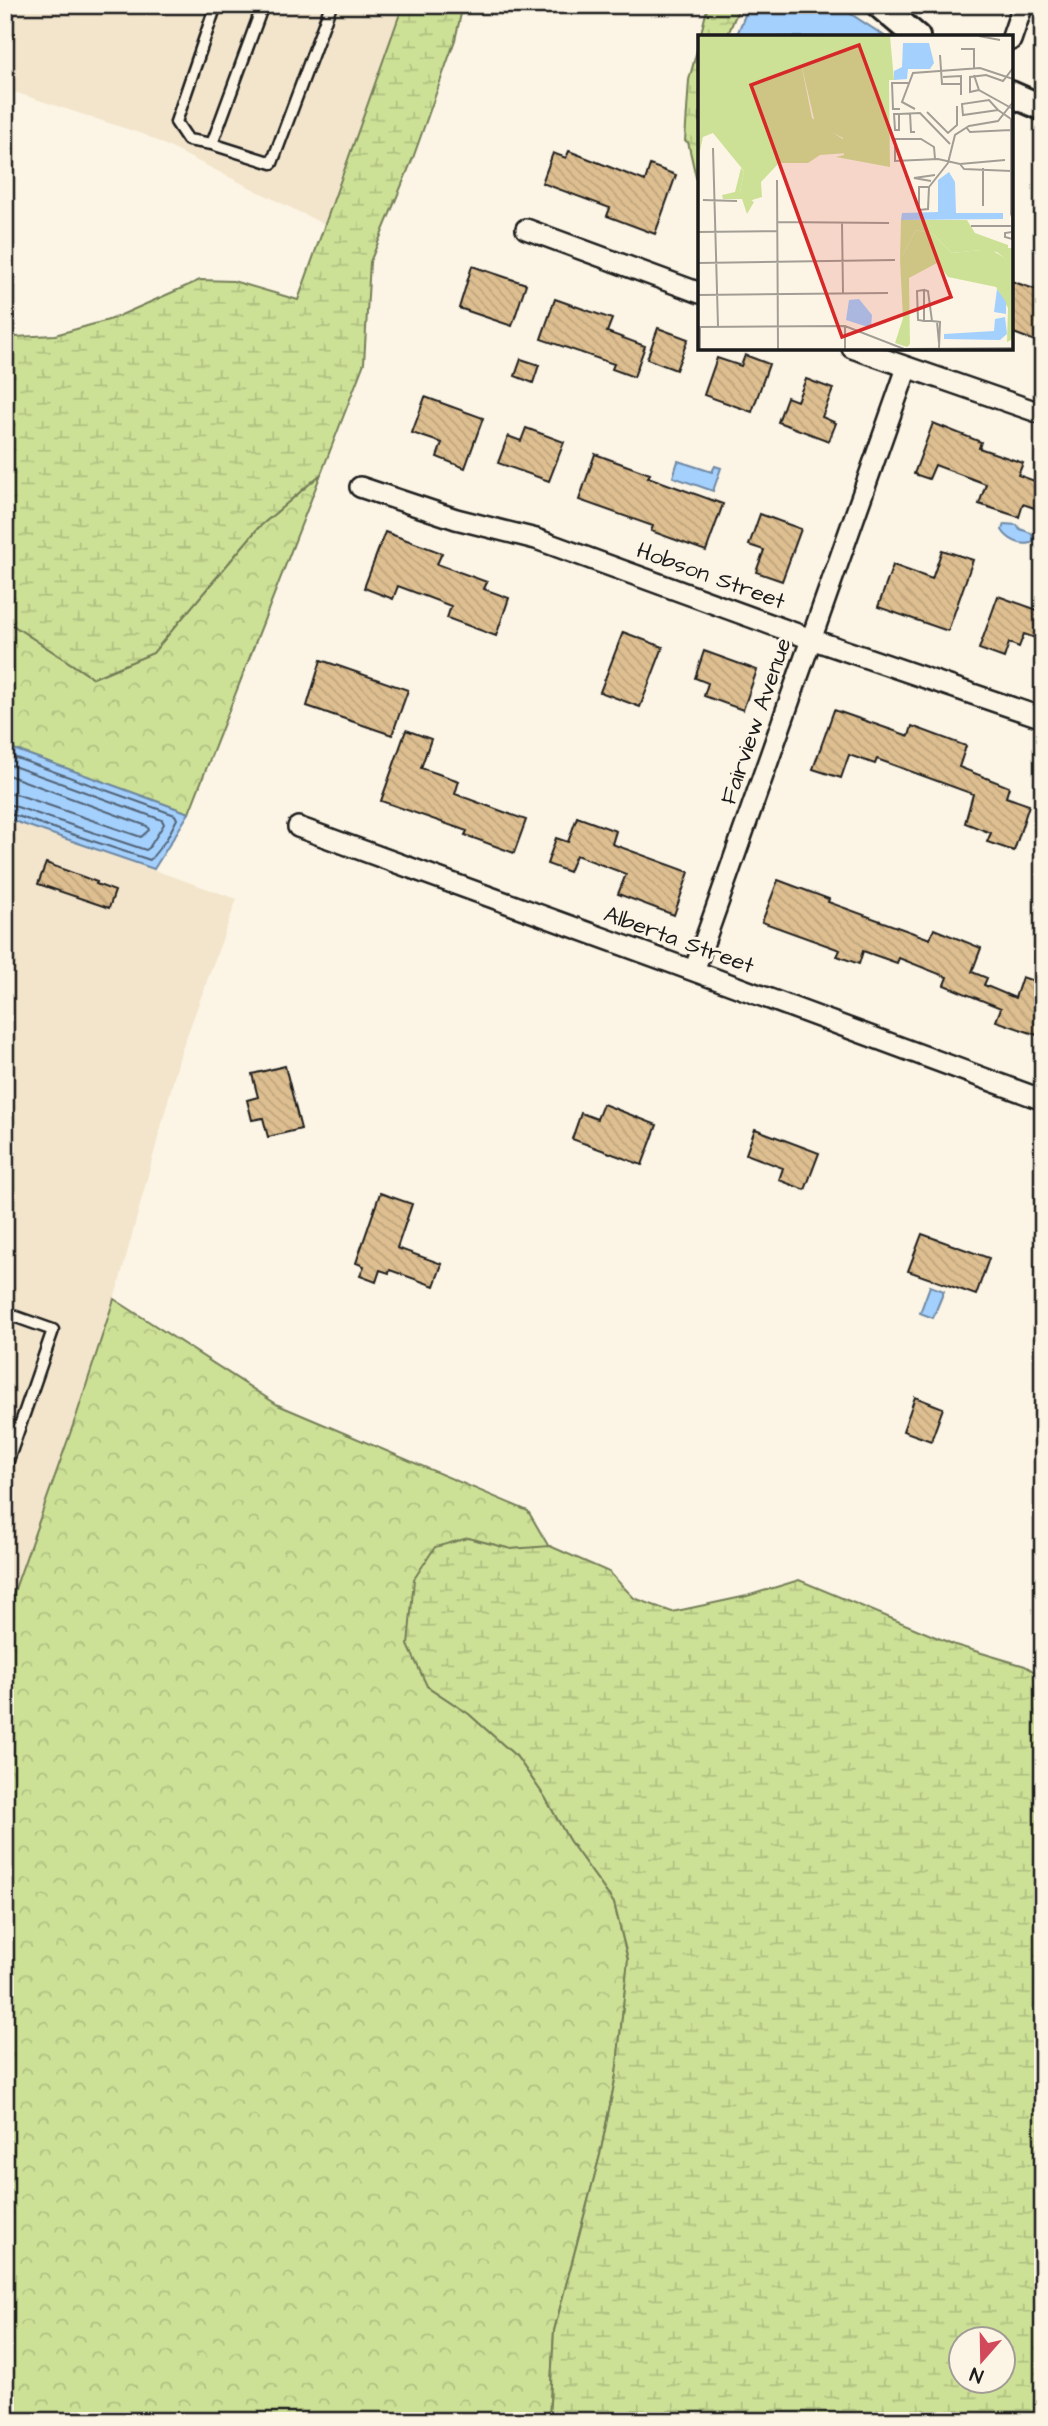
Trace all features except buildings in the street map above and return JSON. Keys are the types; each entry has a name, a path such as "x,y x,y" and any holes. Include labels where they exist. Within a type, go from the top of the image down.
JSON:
{"street":[{"path":"879,5 914,35"},
{"path":"1013,35 1023,5"},
{"path":"1013,95 1043,108"},
{"path":"526,229 698,292"},
{"path":"858,350 1043,414"},
{"name":"Fairview Avenue","path":"694,971 907,368"},
{"name":"Hobson Street","path":"360,487 456,519 536,539 811,639 1043,718"},
{"name":"Alberta Street","path":"298,827 1043,1100"}],"lane":[{"path":"216,5 176,122 188,140 212,144 272,163 331,5"},
{"path":"212,144 263,5"},
{"path":"5,1313 53,1330 5,1469"}],"shaded area":[{"path":"5,5 403,5 325,225 145,135 5,89"},
{"path":"5,818 237,899 181,1052 120,1280 77,1414 5,1617"}],"green space":[{"path":"403,5 463,5 455,40 413,158 370,262 364,363 321,474 258,528 153,653 93,678 5,620 5,325 15,337 55,335 112,319 200,280 233,281 298,300"},
{"path":"708,5 740,5 728,35 700,35"},
{"path":"698,46 698,186 688,142 685,141 689,80"},
{"path":"321,474 189,813 5,746 5,620 93,678 153,653 258,528"},
{"path":"114,1299 278,1405 528,1511 549,1547 511,1549 468,1538 427,1686 469,1714 517,1757 545,1797 569,1840 614,1903 628,1960 616,2075 600,2155 554,2331 549,2421 5,2421 5,1617 77,1414"},
{"path":"468,1538 511,1549 550,1546 609,1572 634,1598 672,1612 747,1596 799,1580 955,1645 1025,1666 1043,1677 1043,2421 549,2421 554,2331 600,2155 616,2075 628,1959 614,1903 569,1840 545,1797 517,1757 469,1714 427,1686 408,1645 414,1579 435,1547"}],"water":[{"path":"749,5 837,5 883,35 737,35"},
{"path":"678,461 712,472 715,466 721,468 713,491 673,477"},
{"path":"1004,524 1017,525 1031,533 1034,539 1027,544 1015,541 1002,530"},
{"path":"5,746 189,813 154,869 5,818"},
{"path":"930,1286 944,1291 933,1318 920,1313"}]}
